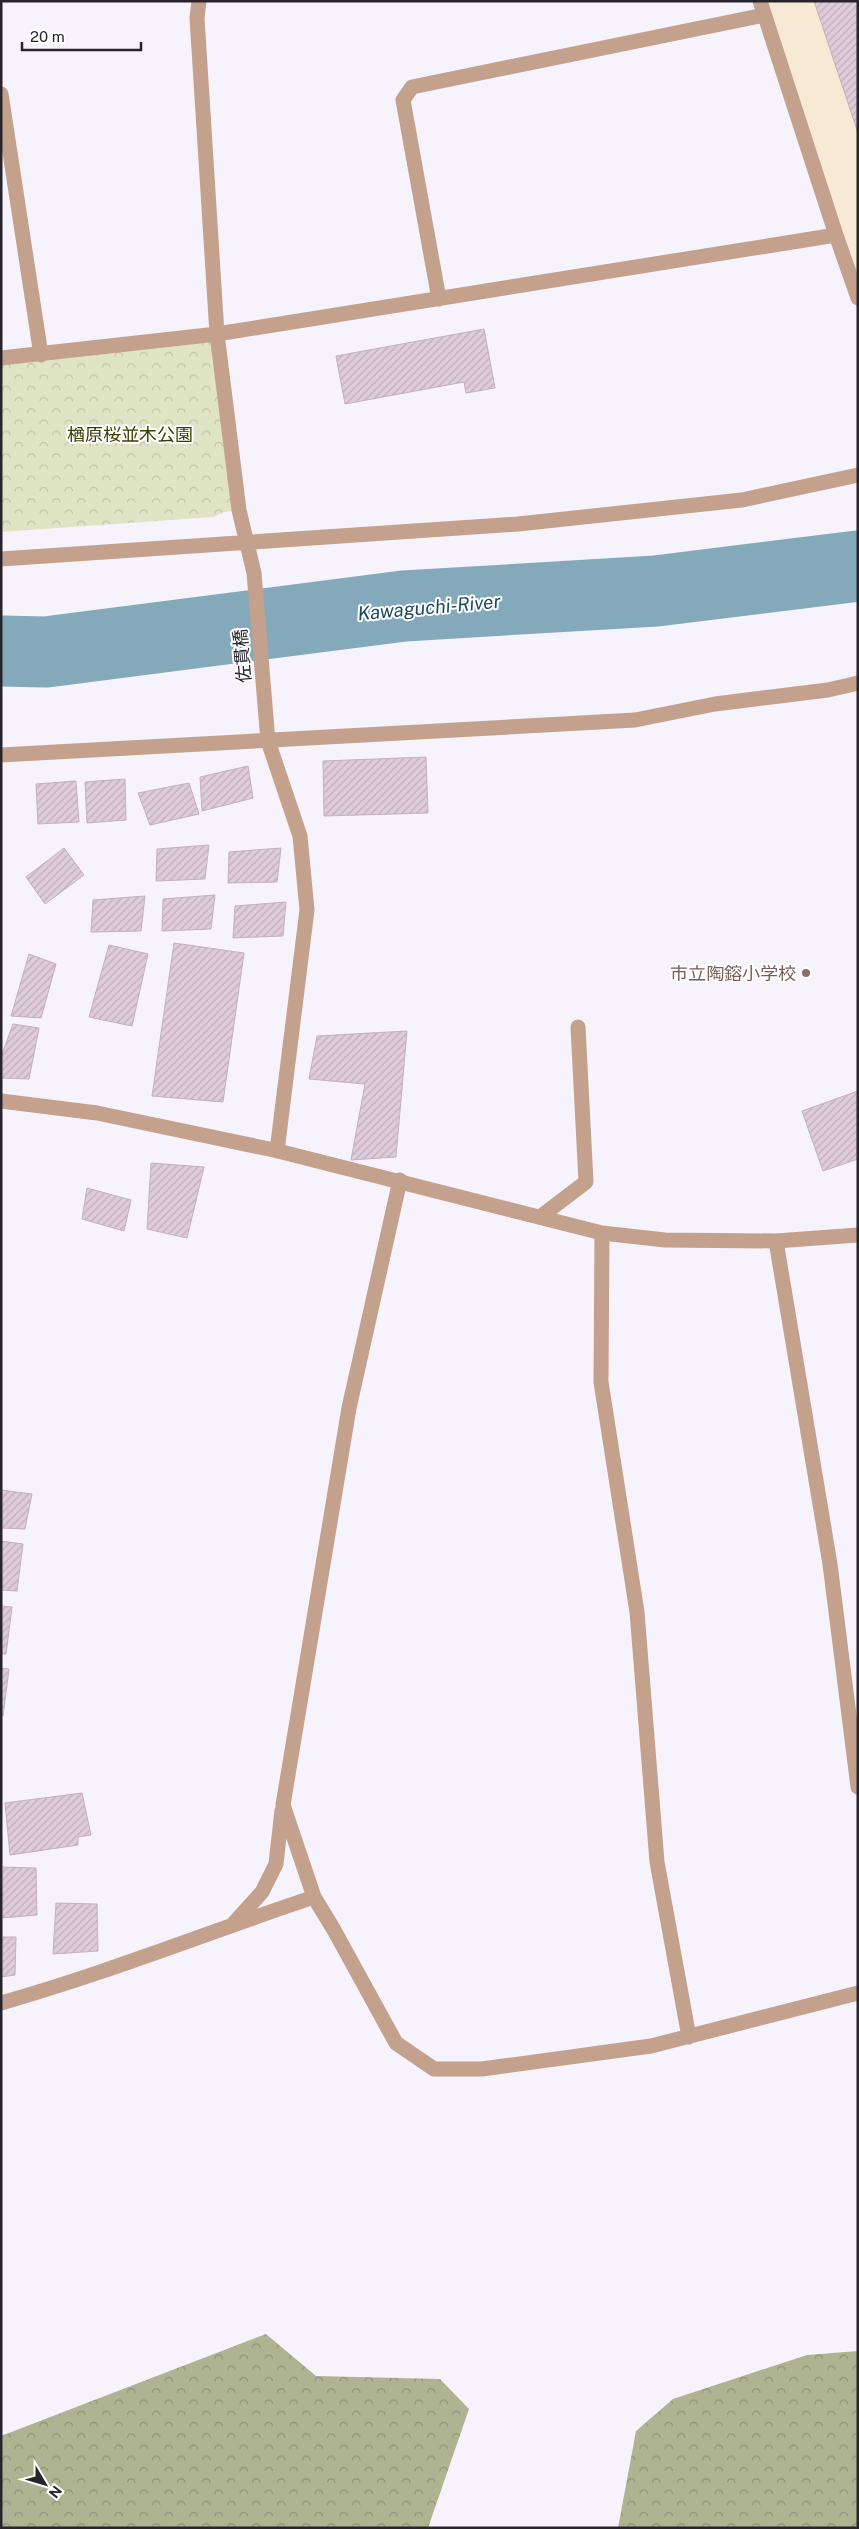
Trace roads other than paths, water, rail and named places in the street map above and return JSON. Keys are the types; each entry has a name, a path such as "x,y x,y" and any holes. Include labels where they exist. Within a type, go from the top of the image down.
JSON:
{"street":[{"name":"佐貫橋","path":"199,1 197,18 217,334 239,510 255,584 268,733 300,836 307,910 277,1151"},
{"path":"439,300 403,100 412,87 762,8 858,298"},
{"path":"1,94 41,355"},
{"path":"1,358 217,334 836,235"},
{"path":"1,559 247,544 518,524 742,500 858,475"},
{"path":"1,755 268,733 636,720 715,704 828,690 858,683"},
{"path":"540,1217 586,1182 578,1027"},
{"path":"1,1101 97,1113 277,1151 400,1180 602,1233 665,1240 776,1241 858,1235"},
{"path":"233,1924 262,1892 276,1864 283,1805 349,1408 400,1180"},
{"path":"602,1233 601,1382 637,1612 657,1862 689,2037"},
{"path":"776,1241 830,1564 858,1787"},
{"path":"283,1805 314,1897 396,2043 434,2069 482,2069 651,2046 858,1993"},
{"path":"1,2003 71,1983 233,1924 314,1897"}],"waterway":[{"name":"Kawaguchi-River","path":"1,651 46,652 404,606 656,591 858,566"}],"place":[{"name":"市立陶鎔小学校","path":"806,973"}],"park label":[{"name":"楢原桜並木公園","path":"130,434"}]}
